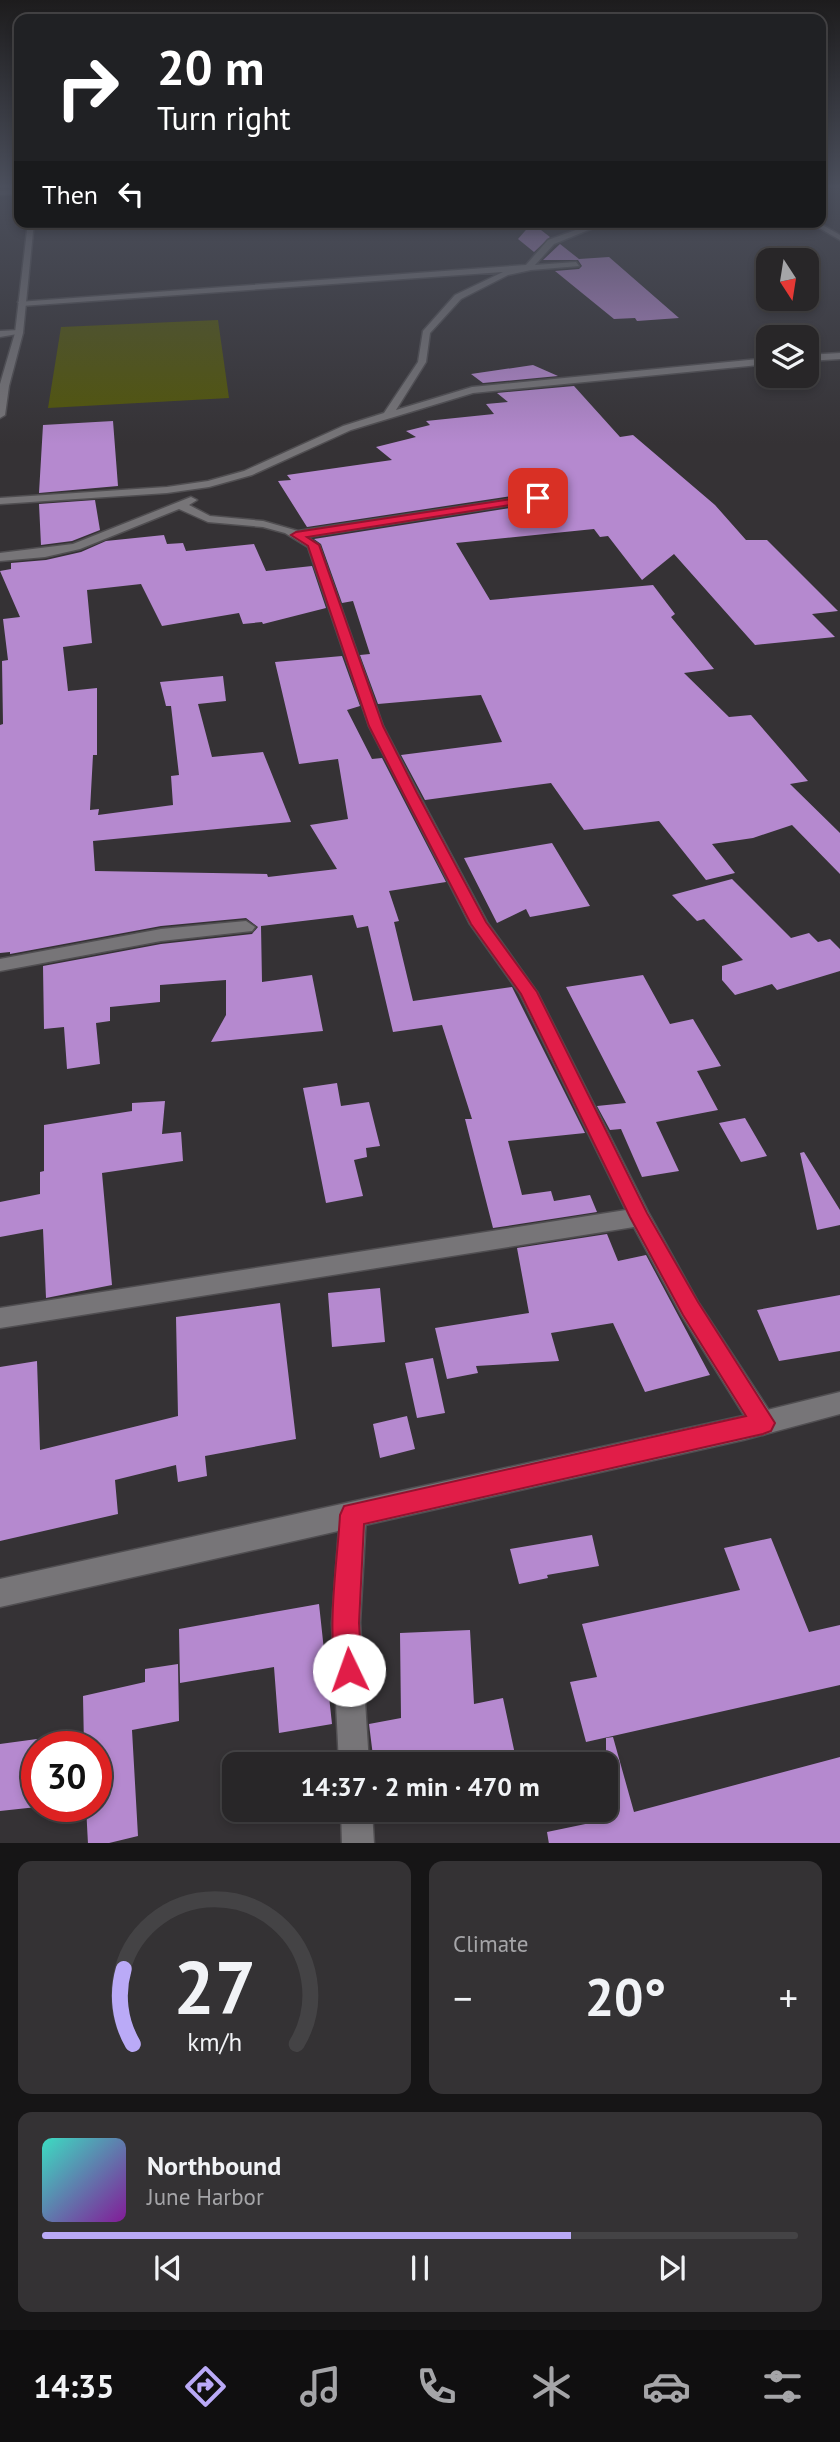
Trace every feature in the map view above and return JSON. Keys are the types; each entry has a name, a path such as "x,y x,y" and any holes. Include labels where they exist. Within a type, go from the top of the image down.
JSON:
{"street":[{"path":"0,415 4,386 19,333 25,272"},
{"path":"21,304 484,272"},
{"path":"389,414 422,362 426,333 458,297 514,272"},
{"path":"0,334 19,333"},
{"path":"819,357 840,356"},
{"path":"0,557 76,547 180,505 346,428 472,390 756,362"},
{"path":"0,501 167,490 209,484 248,473"},
{"path":"296,535 538,498"},
{"path":"180,505 208,519 263,524 296,535 313,545 376,726 479,924 528,992 640,1217 690,1309 763,1423"},
{"path":"0,965 161,935 246,927"},
{"path":"0,1318 640,1217"},
{"path":"0,1593 763,1423 840,1403"},
{"path":"352,1515 346,1623 353,1752"},
{"path":"357,1822 358,1843"}],"shaded area":[{"path":"218,320 229,398 48,408 61,327"}],"building":[{"path":"556,272 626,272 679,318 637,321 635,318 614,319"},
{"path":"533,365 558,376 483,383 471,374"},
{"path":"574,386 620,437 633,435 715,505 746,540 767,540 838,611 812,614 835,637 755,645 674,554 642,580 608,536 600,537 594,529 456,543 490,600 653,585 675,614 671,617 714,669 684,673 729,717 751,715 808,781 790,784 840,833 840,874 792,825 753,838 712,844 735,873 706,880 659,821 584,830 551,783 425,800 401,755 502,742 481,695 378,704 360,655 370,654 353,601 342,603 321,544 314,539 542,503 544,494 538,492 307,527 278,481 291,480 287,475 392,460 376,447 416,437 406,431 430,425 426,421 494,414 486,404 508,402 497,393"},
{"path":"113,421 118,486 39,493 43,425"},
{"path":"95,500 100,530 72,541 41,545 39,504"},
{"path":"164,535 167,544 183,543 186,551 254,544 266,571 312,566 326,608 263,624 243,624 239,613 162,626 141,584 87,590 92,643 63,647 68,691 97,688 97,755 93,755 90,810 99,809 98,815 173,805 171,776 179,775 171,706 166,706 160,682 223,676 226,701 198,704 212,757 263,752 291,822 93,841 95,871 267,874 268,877 337,869 310,825 348,819 338,759 299,764 275,662 342,656 360,706 347,710 372,759 382,758 446,882 389,891 399,921 394,922 413,1001 512,987 585,1133 508,1141 522,1195 551,1191 554,1201 590,1195 597,1212 493,1228 465,1119 472,1119 442,1025 393,1032 368,926 357,928 353,915 261,926 262,982 312,975 323,1031 211,1042 226,1015 226,980 160,985 160,1002 110,1007 110,1021 96,1023 100,1064 67,1069 64,1027 44,1029 43,966 161,944 252,934 258,927 246,918 161,926 10,954 0,953 0,725 3,724 2,661 8,660 3,619 20,617 0,571 11,569 11,563 46,560 81,552 106,541"},
{"path":"552,843 590,906 530,917 526,909 497,923 464,858"},
{"path":"732,879 791,938 809,933 818,942 830,939 840,949 840,971 777,990 772,984 735,995 722,980 722,966 743,960 704,919 697,921 672,895"},
{"path":"643,975 670,1024 693,1019 721,1066 697,1071 718,1110 656,1122 679,1171 642,1177 621,1129 610,1130 597,1106 626,1103 566,987"},
{"path":"337,1083 341,1106 369,1102 380,1146 366,1148 367,1157 354,1160 363,1196 326,1203 303,1088"},
{"path":"165,1101 162,1134 181,1132 183,1161 102,1173 112,1285 46,1298 43,1229 0,1237 0,1202 40,1194 40,1172 44,1171 44,1125 132,1111 132,1103"},
{"path":"745,1118 767,1156 741,1162 719,1123"},
{"path":"804,1152 840,1210 840,1225 817,1230 800,1153"},
{"path":"607,1234 618,1261 646,1255 710,1375 645,1392 613,1323 551,1333 559,1361 476,1366 478,1373 447,1379 435,1328 529,1313 517,1248"},
{"path":"380,1288 385,1342 332,1347 328,1293"},
{"path":"840,1295 840,1351 779,1361 757,1310"},
{"path":"280,1303 296,1439 205,1456 207,1476 178,1482 176,1465 115,1480 118,1514 0,1541 0,1367 37,1361 40,1450 178,1416 176,1317"},
{"path":"433,1358 445,1413 417,1418 405,1363"},
{"path":"407,1416 415,1449 380,1458 373,1424"},
{"path":"592,1535 599,1566 547,1575 548,1578 519,1584 510,1549"},
{"path":"771,1538 809,1632 840,1625 840,1685 586,1742 570,1682 597,1677 582,1624 740,1590 724,1548"},
{"path":"319,1604 332,1724 279,1733 274,1667 180,1683 179,1629"},
{"path":"470,1630 474,1704 503,1698 515,1752 372,1752 369,1724 401,1718 400,1633"},
{"path":"178,1664 179,1721 132,1730 138,1836 109,1843 88,1843 87,1822 112,1822 112,1731 84,1731 83,1696 145,1682 145,1669"},
{"path":"613,1737 617,1752 606,1752 606,1738"},
{"path":"21,1741 21,1809 0,1811 0,1744"},
{"path":"618,1755 634,1812 840,1757 840,1843 549,1843 547,1832 595,1822 618,1822"}],"route":[{"path":"349,1670 346,1623 352,1515 763,1423 690,1309 640,1217 528,992 479,924 410,793 376,726 313,545 296,535 538,498"}]}
